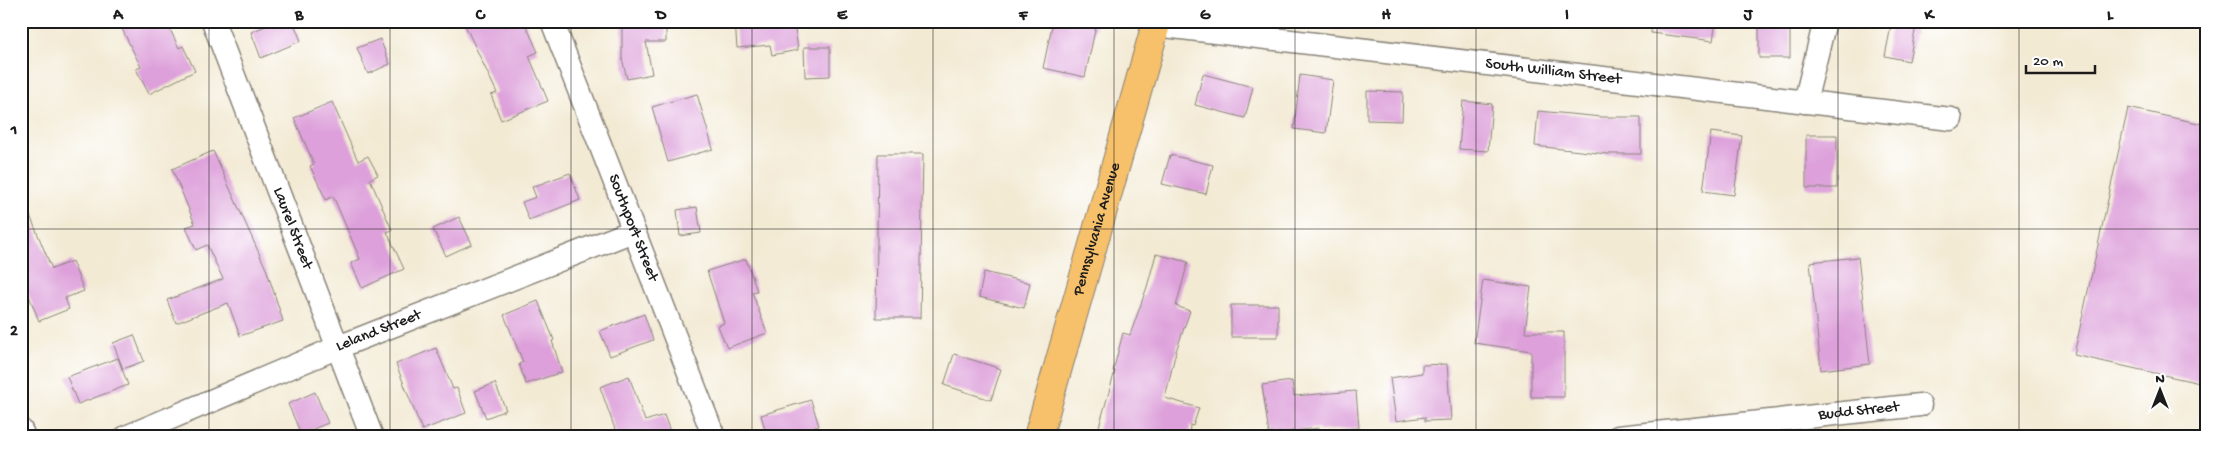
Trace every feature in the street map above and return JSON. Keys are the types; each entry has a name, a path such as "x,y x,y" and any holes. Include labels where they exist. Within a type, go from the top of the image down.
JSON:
{"main road":[{"name":"Pennsylvania Avenue","path":"1038,437 1157,23"}],"street":[{"name":"Laurel Street","path":"213,21 336,348 372,437"},
{"name":"Southport Street","path":"552,21 714,437"},
{"path":"1805,102 1825,21"},
{"name":"South William Street","path":"1157,23 1950,119"},
{"name":"Leland Street","path":"126,437 336,348 633,231"},
{"name":"Budd Street","path":"1618,437 1920,405"},
{"path":"21,430 24,437"}],"building":[{"path":"118,21 166,21 179,48 183,46 195,71 149,94 136,69 141,67"},
{"path":"278,21 293,21 301,41 261,58 251,32"},
{"path":"463,21 524,21 538,52 529,56 548,101 501,120 491,95 497,93"},
{"path":"622,21 666,21 666,42 646,42 652,74 627,79 622,58"},
{"path":"735,21 794,21 798,50 772,55 770,45 737,48"},
{"path":"1053,21 1097,21 1085,77 1043,68"},
{"path":"1652,21 1716,21 1713,41 1651,33"},
{"path":"1759,21 1790,21 1790,58 1759,58"},
{"path":"1892,21 1917,21 1909,61 1885,56"},
{"path":"380,39 390,64 368,74 357,48"},
{"path":"804,47 830,47 830,76 805,77"},
{"path":"1203,74 1253,87 1245,118 1195,105"},
{"path":"1300,75 1333,80 1326,133 1294,129"},
{"path":"1367,91 1403,92 1402,121 1367,120"},
{"path":"697,94 713,149 668,162 652,107"},
{"path":"1463,101 1492,104 1488,151 1459,149"},
{"path":"332,102 358,161 368,156 378,175 370,179 392,230 387,232 404,269 362,288 351,263 360,259 333,196 326,200 310,166 314,164 294,118"},
{"path":"2128,108 2207,125 2207,373 2204,384 2074,355"},
{"path":"1538,111 1602,117 1641,117 1641,154 1607,154 1535,146"},
{"path":"1711,132 1742,136 1734,195 1703,191"},
{"path":"1806,135 1837,135 1837,188 1806,188"},
{"path":"213,151 267,271 283,321 240,336 228,303 176,323 167,300 223,279 207,245 196,250 186,227 195,224 172,169"},
{"path":"878,154 923,154 920,318 876,318"},
{"path":"1170,155 1213,165 1206,194 1162,184"},
{"path":"570,173 580,200 529,220 522,202 536,197 532,187"},
{"path":"22,196 52,269 72,261 84,291 65,298 69,309 39,321 21,276"},
{"path":"697,207 701,233 680,236 677,210"},
{"path":"459,217 472,244 446,256 433,229"},
{"path":"1156,254 1188,262 1176,306 1190,311 1176,351 1165,398 1199,408 1193,426 1190,425 1189,437 1096,437 1115,371 1113,371 1123,333 1130,335 1147,287"},
{"path":"1858,257 1870,364 1821,370 1810,262"},
{"path":"746,259 757,291 752,292 767,333 727,348 718,326 724,323 707,271"},
{"path":"984,272 1030,283 1024,308 979,297"},
{"path":"1483,280 1531,287 1525,332 1564,332 1564,397 1531,397 1531,351 1474,343"},
{"path":"538,301 554,340 552,341 562,372 526,384 519,364 523,362 504,315"},
{"path":"1231,305 1278,305 1278,337 1231,337"},
{"path":"644,314 653,340 610,356 600,331"},
{"path":"134,335 144,361 123,369 113,343"},
{"path":"436,348 453,389 457,388 466,413 422,430 396,364"},
{"path":"954,354 1001,369 991,400 944,385"},
{"path":"118,358 128,385 78,404 67,377"},
{"path":"1447,364 1451,420 1425,421 1425,417 1396,421 1390,378 1422,373 1422,365"},
{"path":"629,376 645,421 664,415 672,437 609,437 609,434 616,432 600,387"},
{"path":"1292,381 1294,396 1356,391 1359,428 1319,431 1319,428 1269,434 1262,385"},
{"path":"495,383 506,410 486,418 475,391"},
{"path":"315,392 328,423 301,434 288,404"},
{"path":"811,400 819,426 807,429 810,437 767,437 761,415"}]}
